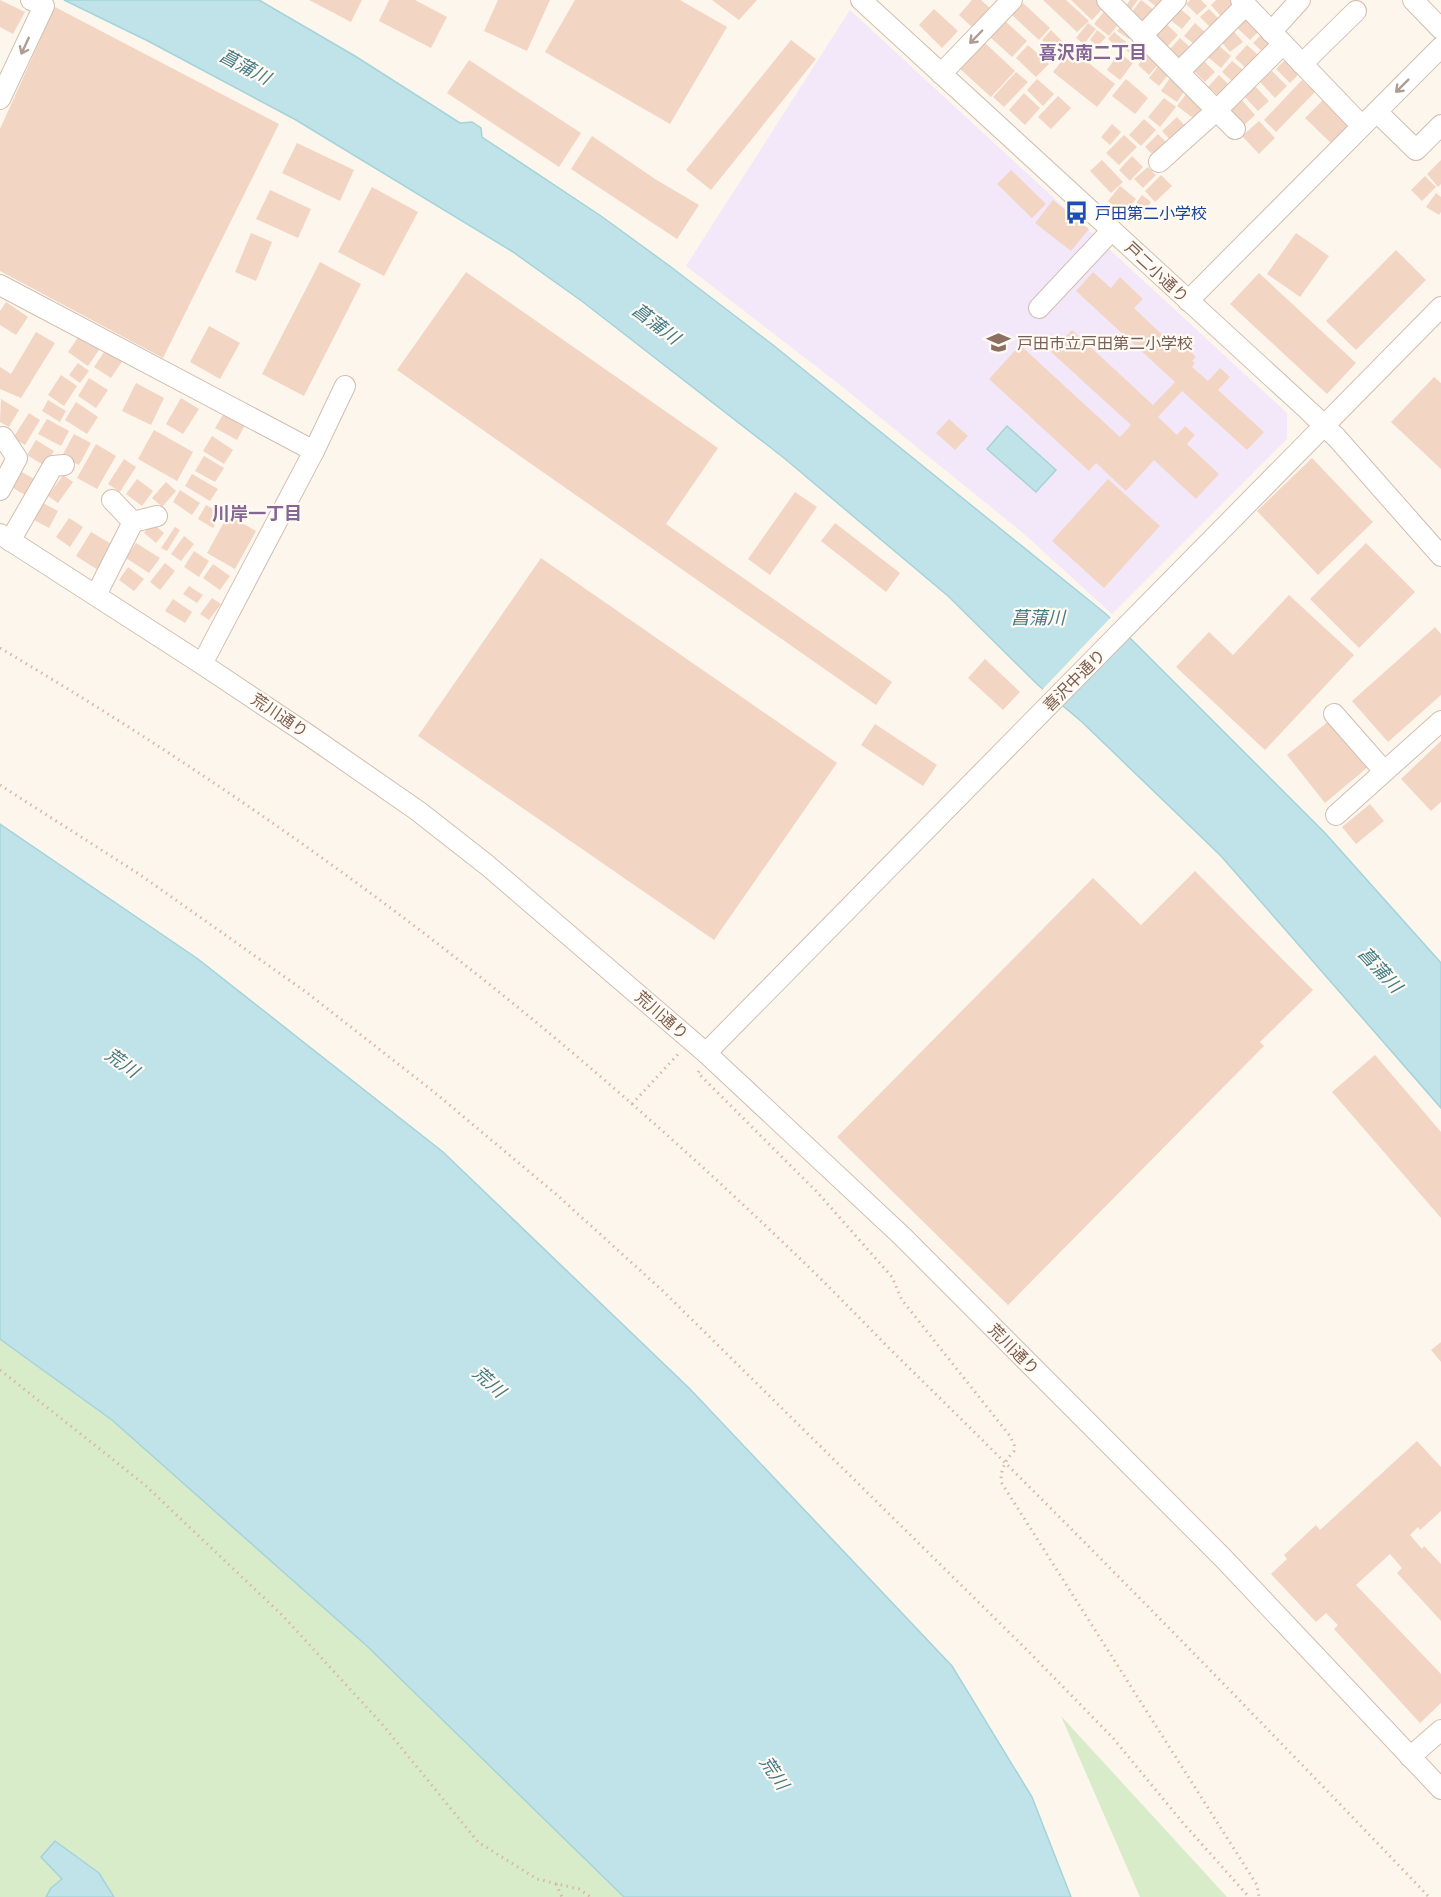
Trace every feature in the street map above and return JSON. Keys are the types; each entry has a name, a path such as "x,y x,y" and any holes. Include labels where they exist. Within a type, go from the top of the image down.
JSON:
{"street":[{"path":"0,99 44,6 31,0"},
{"name":"戸二小通り","path":"861,0 1324,426 1441,556"},
{"path":"941,74 1011,0"},
{"path":"1107,0 1235,129"},
{"path":"1142,36 1176,0"},
{"path":"1159,162 1217,110 1277,38 1300,0"},
{"path":"1413,0 1441,29"},
{"path":"1179,72 1243,3 1362,126"},
{"path":"1302,64 1356,10"},
{"path":"1188,301 1441,47"},
{"path":"1377,112 1416,150 1441,125"},
{"path":"1039,308 1112,230"},
{"path":"0,285 314,451"},
{"name":"喜沢中通り","path":"706,1053 1441,307"},
{"path":"202,663 314,451 345,386"},
{"path":"0,490 17,458 3,437"},
{"path":"5,538 53,466 64,465"},
{"path":"112,500 133,522"},
{"path":"96,595 133,522 157,516"},
{"name":"荒川通り","path":"5,538 202,663 418,812 479,858 706,1053 903,1237 1249,1586 1441,1789"},
{"path":"1335,714 1384,771"},
{"path":"1336,815 1441,722"},
{"path":"1410,1757 1441,1730"}],"path":[{"path":"0,648 194,770 358,885 488,983 632,1104 794,1252 1005,1461 1429,1897"},
{"path":"0,786 139,874 296,986 434,1092 557,1195 690,1317 1028,1651 1113,1738 1183,1823 1249,1897"},
{"path":"632,1104 691,1040"},
{"path":"706,1053 698,1074 818,1193 892,1277 902,1300 1010,1436 1014,1451 1005,1461 1001,1470 1000,1482 1257,1885 1259,1897"},
{"path":"0,1370 145,1485 283,1616 382,1724 478,1842 537,1879 579,1889 591,1897"},
{"path":"556,1884 562,1897"}],"shaded area":[{"name":"戸田市立戸田第二小学校","path":"850,10 1287,413 1287,439 1112,614 1023,533 835,381 686,266"}],"green space":[{"path":"0,1339 112,1420 368,1647 624,1897 0,1897"},
{"path":"1061,1716 1227,1897 1140,1897"}],"water":[{"name":"菖蒲川","path":"64,0 259,0 355,56 460,123 472,122 481,128 482,137 601,216 773,345 1106,614 1325,833 1441,963 1441,1108 1221,856 1082,722 1038,685 948,596 784,458 583,302 513,252 296,120 148,41"},
{"path":"1007,426 1056,470 1036,492 987,449"},
{"name":"荒川","path":"0,824 198,959 443,1152 690,1389 952,1666 1032,1797 1071,1897 624,1897 368,1647 112,1420 0,1339"},
{"path":"55,1841 99,1873 114,1897 46,1897 51,1888 62,1879 41,1857"}],"pier":[{"path":"1112,616 1132,635 1060,707 1041,691"}],"building":[{"path":"0,0 25,12 13,34 0,27"},
{"path":"309,0 362,0 351,22"},
{"path":"389,0 415,0 447,17 431,48 379,21"},
{"path":"498,0 550,0 527,51 484,31"},
{"path":"575,0 680,0 727,27 670,124 545,52"},
{"path":"712,0 757,0 739,20"},
{"path":"972,0 981,0 991,9 973,28 959,15"},
{"path":"1043,0 1066,0 1089,21 1077,32"},
{"path":"1071,0 1099,0 1105,6 1092,20"},
{"path":"1130,0 1138,0 1130,11 1125,7"},
{"path":"1141,0 1158,13 1147,27 1131,13"},
{"path":"1148,0 1169,0 1160,10"},
{"path":"1190,0 1201,0 1207,6 1197,15 1186,4"},
{"path":"1216,0 1230,0 1237,8 1224,20 1211,5"},
{"path":"1023,3 1050,28 1039,40 1012,15"},
{"path":"55,7 279,124 163,358 0,271 0,129"},
{"path":"1178,7 1191,18 1182,29 1169,19"},
{"path":"934,9 958,31 942,48 919,25"},
{"path":"1106,9 1121,21 1109,36 1094,24"},
{"path":"1209,9 1221,21 1212,29 1200,17"},
{"path":"1244,17 1259,31 1250,40 1235,26"},
{"path":"1162,20 1178,35 1166,48 1151,33"},
{"path":"1005,21 1027,41 1012,57 990,37"},
{"path":"1088,23 1096,29 1084,44 1076,38"},
{"path":"1195,23 1209,36 1199,48 1184,36"},
{"path":"1122,24 1134,31 1129,39 1117,31"},
{"path":"1231,28 1243,42 1230,52 1219,39"},
{"path":"1051,30 1068,47 1060,56 1042,40"},
{"path":"1097,30 1106,37 1098,46 1090,40"},
{"path":"1114,32 1126,42 1120,49 1108,39"},
{"path":"1261,35 1272,46 1264,53 1253,43"},
{"path":"1136,37 1148,46 1137,59 1126,50"},
{"path":"1180,38 1194,51 1182,64 1168,51"},
{"path":"791,40 816,59 711,190 686,170"},
{"path":"984,42 1015,71 991,97 959,68"},
{"path":"1028,45 1049,64 1036,77 1016,58"},
{"path":"1218,45 1231,56 1221,68 1208,57"},
{"path":"1247,45 1259,56 1247,69 1235,58"},
{"path":"1071,49 1115,84 1097,107 1053,72"},
{"path":"1149,51 1161,61 1149,75 1138,65"},
{"path":"1119,53 1133,63 1120,80 1107,70"},
{"path":"1288,57 1302,71 1290,83 1276,69"},
{"path":"469,60 581,133 559,167 447,93"},
{"path":"1203,60 1215,72 1205,82 1193,70"},
{"path":"1232,61 1243,70 1233,82 1222,72"},
{"path":"1159,65 1170,73 1159,86 1149,78"},
{"path":"1272,71 1287,86 1275,98 1260,82"},
{"path":"1016,72 1028,82 1004,107 993,97"},
{"path":"1172,75 1188,86 1177,102 1161,91"},
{"path":"1219,75 1230,86 1220,97 1208,87"},
{"path":"1037,79 1054,94 1043,106 1027,90"},
{"path":"1126,79 1148,98 1135,114 1112,96"},
{"path":"1302,80 1315,92 1276,132 1264,120"},
{"path":"1254,85 1269,101 1258,111 1243,95"},
{"path":"1189,90 1209,105 1197,121 1177,106"},
{"path":"1024,93 1040,108 1025,125 1009,110"},
{"path":"1058,96 1071,108 1051,129 1038,117"},
{"path":"1164,98 1176,107 1160,127 1148,117"},
{"path":"1241,99 1255,115 1242,127 1227,111"},
{"path":"1323,100 1350,126 1332,144 1305,118"},
{"path":"1177,117 1187,128 1172,142 1162,131"},
{"path":"1144,119 1156,130 1141,146 1129,135"},
{"path":"1259,121 1275,138 1259,154 1242,136"},
{"path":"1112,124 1121,132 1110,145 1101,137"},
{"path":"1158,134 1170,146 1157,159 1145,147"},
{"path":"1124,135 1137,147 1119,165 1106,153"},
{"path":"592,136 655,179 699,205 677,239 571,169"},
{"path":"297,143 354,170 340,201 282,173"},
{"path":"1132,156 1143,167 1130,181 1119,170"},
{"path":"1102,160 1123,182 1111,193 1090,171"},
{"path":"1441,160 1441,184 1438,187 1427,174"},
{"path":"1148,167 1156,175 1143,188 1134,179"},
{"path":"1011,170 1046,204 1032,218 997,184"},
{"path":"1161,175 1172,186 1155,202 1145,191"},
{"path":"1425,176 1436,187 1422,201 1411,190"},
{"path":"1120,186 1136,199 1124,214 1108,201"},
{"path":"372,187 418,212 384,276 338,252"},
{"path":"270,190 311,209 298,238 256,219"},
{"path":"1436,193 1441,197 1439,215 1426,207"},
{"path":"1142,195 1151,202 1142,216 1132,209"},
{"path":"1053,200 1089,229 1071,251 1035,223"},
{"path":"251,233 272,242 256,281 235,272"},
{"path":"1296,233 1329,256 1300,297 1267,274"},
{"path":"1396,250 1426,280 1356,350 1326,321"},
{"path":"320,262 361,284 304,396 262,374"},
{"path":"466,272 718,448 666,524 892,682 876,705 397,370"},
{"path":"1093,272 1111,288 1120,277 1143,299 1134,308 1173,345 1178,340 1196,357 1192,361 1195,363 1192,367 1208,381 1220,368 1230,377 1218,390 1264,432 1247,450 1182,391 1158,417 1177,435 1185,426 1195,435 1187,444 1219,474 1196,499 1154,460 1126,491 1096,463 1089,471 989,379 1020,345 1120,437 1131,425 1051,352 1072,330 1153,405 1175,382 1076,291"},
{"path":"1259,273 1356,363 1327,394 1230,304"},
{"path":"6,302 28,317 16,335 0,325 0,311"},
{"path":"209,326 240,343 220,379 190,362"},
{"path":"36,332 55,343 21,398 0,389 0,367 11,374"},
{"path":"81,333 101,347 88,366 68,352"},
{"path":"106,349 123,360 111,378 94,367"},
{"path":"78,363 89,371 80,383 69,375"},
{"path":"61,375 77,386 64,406 48,395"},
{"path":"1434,377 1441,383 1441,469 1391,422"},
{"path":"89,378 108,390 96,408 78,396"},
{"path":"136,383 164,398 151,425 122,411"},
{"path":"181,398 199,409 183,434 166,424"},
{"path":"1,399 19,410 9,427 0,422"},
{"path":"48,400 66,411 60,422 42,411"},
{"path":"76,402 98,417 87,434 65,420"},
{"path":"29,413 40,420 25,445 13,438"},
{"path":"224,413 245,425 237,440 215,428"},
{"path":"47,419 69,431 61,446 38,434"},
{"path":"949,419 968,436 955,450 936,433"},
{"path":"154,430 193,452 177,481 138,459"},
{"path":"74,434 91,443 79,465 62,456"},
{"path":"212,436 233,450 224,464 203,451"},
{"path":"36,440 54,451 45,466 27,455"},
{"path":"96,444 116,456 97,489 77,478"},
{"path":"204,456 224,468 215,482 195,471"},
{"path":"1312,458 1373,522 1318,575 1257,511"},
{"path":"124,459 136,467 120,492 108,484"},
{"path":"20,471 36,480 27,496 11,487"},
{"path":"192,474 218,489 210,501 185,486"},
{"path":"63,475 73,482 58,503 48,496"},
{"path":"137,479 153,491 142,506 126,494"},
{"path":"1108,479 1160,526 1104,588 1052,541"},
{"path":"166,482 176,491 162,507 152,498"},
{"path":"180,490 200,503 192,515 173,502"},
{"path":"795,492 817,507 770,575 748,559"},
{"path":"43,503 58,511 49,528 34,520"},
{"path":"206,505 222,514 213,528 198,519"},
{"path":"228,515 256,531 235,569 207,553"},
{"path":"69,518 83,527 70,547 56,537"},
{"path":"152,523 164,533 156,543 144,533"},
{"path":"835,523 900,573 886,592 821,541"},
{"path":"175,527 180,530 167,551 161,548"},
{"path":"91,532 113,545 98,570 76,556"},
{"path":"184,536 194,544 181,561 171,554"},
{"path":"136,543 160,558 149,573 126,558"},
{"path":"1366,543 1415,592 1359,648 1310,599"},
{"path":"194,551 209,561 199,577 184,567"},
{"path":"541,558 837,763 714,940 418,736"},
{"path":"165,563 175,571 160,590 150,582"},
{"path":"213,564 230,576 220,590 203,578"},
{"path":"128,567 144,579 134,591 119,580"},
{"path":"189,586 203,595 197,603 183,594"},
{"path":"1289,595 1354,655 1265,750 1176,667 1209,632 1233,655"},
{"path":"212,598 221,604 209,620 200,614"},
{"path":"173,599 192,612 185,623 165,611"},
{"path":"1435,627 1441,634 1441,695 1388,742 1352,701"},
{"path":"985,659 1020,692 1003,710 968,678"},
{"path":"1330,720 1368,767 1325,803 1287,755"},
{"path":"875,724 937,765 923,786 861,745"},
{"path":"1441,741 1441,802 1431,811 1401,779"},
{"path":"1370,804 1384,821 1356,844 1342,827"},
{"path":"1195,871 1313,990 1260,1042 1264,1046 1008,1305 837,1137 1093,878 1141,925"},
{"path":"1375,1055 1441,1132 1441,1218 1332,1092"},
{"path":"1441,1342 1441,1362 1431,1350"},
{"path":"1417,1441 1441,1467 1441,1511 1420,1530 1418,1527 1410,1535 1422,1549 1424,1546 1441,1564 1441,1621 1397,1573 1402,1568 1390,1554 1356,1585 1441,1674 1441,1703 1420,1723 1334,1629 1338,1625 1326,1613 1316,1622 1271,1574 1287,1559 1284,1555 1316,1525 1320,1530"}],"place":[{"name":"戸田第二小学校","path":"1077,213"},
{"name":"戸田市立戸田第二小学校","path":"999,343"}],"district":[{"name":"喜沢南二丁目","path":"1093,53"},
{"name":"川岸一丁目","path":"257,514"}]}
